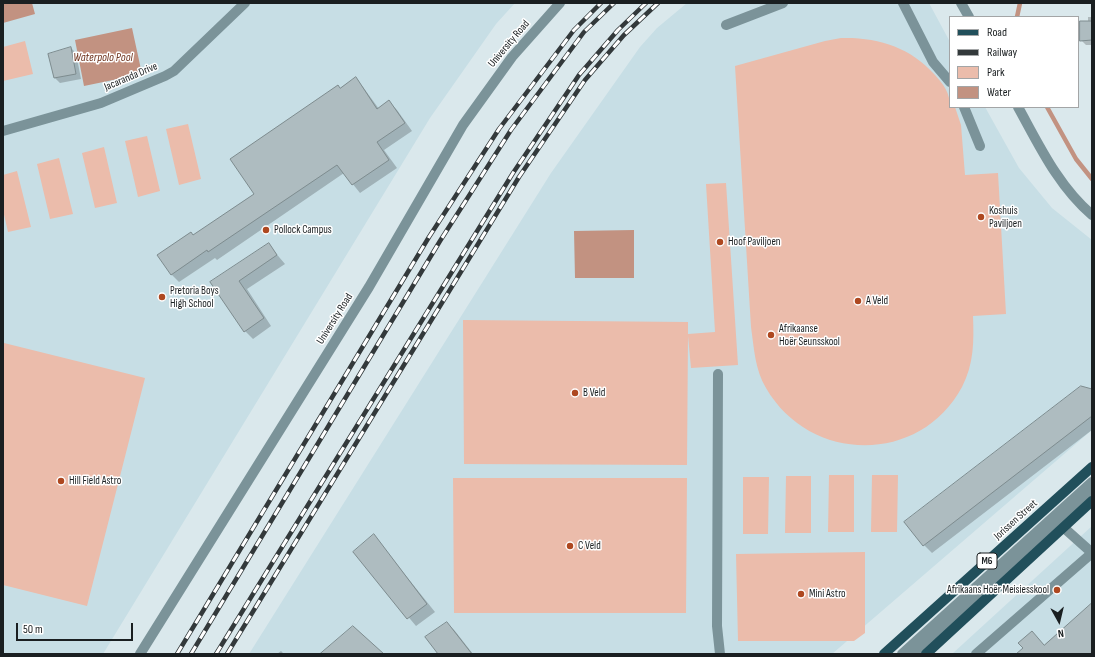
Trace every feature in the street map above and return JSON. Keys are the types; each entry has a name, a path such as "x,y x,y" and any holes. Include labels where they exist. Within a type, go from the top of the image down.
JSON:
{"main road":[{"name":"Jorissen Street","path":"884,654 1092,467"},
{"name":"M6","path":"926,654 1092,501"}],"street":[{"name":"Jacaranda Drive","path":"3,131 101,103 165,76 174,71 245,3"},
{"name":"University Road","path":"140,654 369,287 463,125 512,57 560,3"},
{"path":"726,25 783,3"},
{"path":"903,3 932,62 949,81"},
{"path":"961,3 968,16"},
{"path":"964,108 980,146"},
{"path":"1019,108 1055,173 1077,202 1092,215"},
{"path":"718,374 717,626 720,654"},
{"name":"Jorissen Street","path":"902,654 1092,482"},
{"path":"915,654 1092,493"},
{"path":"976,654 1092,553 1063,527"}],"shaded area":[{"name":"Pretoria Boys High School","path":"3,3 515,3 496,24 430,118 103,654 3,654"},
{"name":"Afrikaanse Hoër Seunsskool","path":"687,3 929,3 949,40 949,108 986,108 1019,168 1052,208 1092,240 1092,430 832,654 249,654 551,173 640,47 657,28"},
{"name":"Afrikaans Hoër Meisiesskool","path":"1092,526 1092,654 952,654"}],"green space":[{"path":"841,38 868,39 892,46 915,57 935,75 944,86 948,93 949,108 955,108 961,125 965,175 998,173 1006,314 973,316 971,361 962,387 943,413 920,431 893,442 865,445 836,442 809,431 785,413 766,388 759,374 756,359 751,327 735,66"},
{"path":"25,41 33,74 3,81 3,47"},
{"path":"188,124 201,179 179,185 166,129"},
{"path":"147,136 160,191 138,197 125,141"},
{"path":"104,147 117,203 95,208 82,153"},
{"path":"59,158 73,214 50,219 37,164"},
{"path":"17,171 31,227 8,232 3,210 3,175"},
{"name":"B Veld","path":"726,183 738,365 691,368 688,336 687,465 464,464 463,320 688,322 688,334 715,332 706,184"},
{"name":"Hill Field Astro","path":"4,343 145,378 87,606 3,585"},
{"path":"829,475 854,475 854,532 828,532"},
{"path":"872,475 898,475 897,532 871,532"},
{"path":"786,476 811,476 811,533 785,533"},
{"path":"743,477 769,477 768,534 743,534"},
{"name":"C Veld","path":"453,478 687,478 686,613 454,613"},
{"name":"Mini Astro","path":"865,552 865,633 854,641 738,641 736,554"}],"water":[{"path":"3,3 32,3 35,14 3,23"},
{"name":"Waterpolo Pool","path":"132,28 142,74 84,86 75,40"},
{"path":"634,230 634,278 575,278 574,231"}],"building":[{"path":"1080,21 1092,21 1092,40 1080,41"},
{"path":"71,47 76,74 54,78 48,54"},
{"path":"356,77 377,109 389,100 405,123 377,142 389,160 352,185 337,165 208,252 207,250 171,275 157,255 191,232 193,235 254,194 230,159 338,85 340,88"},
{"path":"269,243 277,255 239,281 264,318 244,332 210,282"},
{"path":"1081,386 1092,389 1092,416 923,546 904,522"},
{"path":"374,534 427,604 407,619 353,552"},
{"path":"1092,603 1092,654 1016,654 1023,648 1018,643 1032,631 1044,645"},
{"path":"447,622 472,654 438,654 425,637"},
{"path":"353,626 384,654 320,654"}],"waterway":[{"path":"1017,16 1020,3"},
{"path":"1048,108 1076,159 1092,179"}],"railway":[{"path":"177,654 429,237 499,129 574,30 601,3"},
{"path":"191,654 440,241 511,130 584,32 614,3"},
{"path":"216,654 513,173 579,75 618,30 646,3"},
{"path":"227,654 519,177 585,80 624,35 658,3"}],"place":[{"name":"Koshuis Paviljoen","path":"981,217"},
{"name":"Pollock Campus","path":"266,230"},
{"name":"Hoof Paviljoen","path":"720,242"},
{"name":"Pretoria Boys High School","path":"162,297"},
{"name":"A Veld","path":"858,301"},
{"name":"Afrikaanse Hoër Seunsskool","path":"771,335"},
{"name":"B Veld","path":"575,393"},
{"name":"Hill Field Astro","path":"61,481"},
{"name":"C Veld","path":"570,546"},
{"name":"Afrikaans Hoër Meisiesskool","path":"1057,590"},
{"name":"Mini Astro","path":"801,594"}]}
